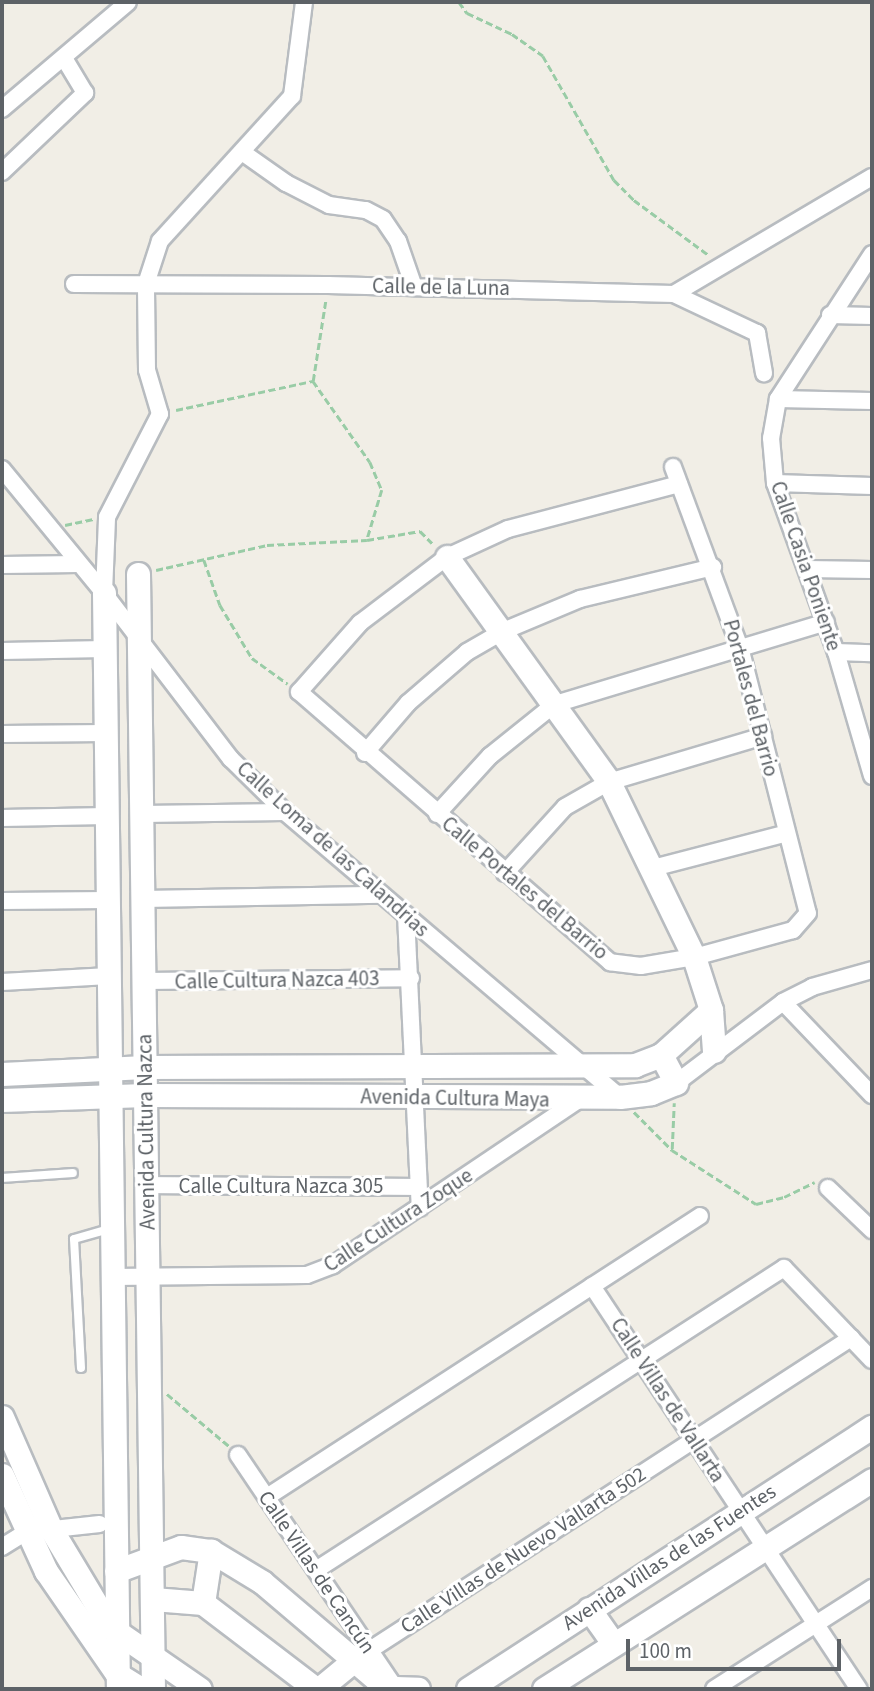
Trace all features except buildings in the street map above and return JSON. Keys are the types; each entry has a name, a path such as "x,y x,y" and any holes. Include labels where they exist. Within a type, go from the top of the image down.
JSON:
{"street":[{"path":"2,109 128,2"},
{"path":"104,593 107,517 160,414 147,370 146,284 160,241 292,96 304,2"},
{"path":"2,172 85,93 64,58"},
{"path":"242,152 286,183 329,205 366,210 383,219 398,241 414,287"},
{"path":"674,294 872,177"},
{"name":"Calle Casia Poniente","path":"872,254 778,399 771,438 775,484 867,738 872,776"},
{"name":"Calle de la Luna","path":"74,284 328,285 674,294 757,333 764,373"},
{"path":"830,315 872,316"},
{"path":"778,399 872,401"},
{"name":"Portales del Barrio","path":"673,467 713,567 741,651 808,913 793,930"},
{"name":"Calle Loma de las Calandrias","path":"2,469 104,593 231,759 285,813 620,1097"},
{"path":"299,692 360,623 447,557 508,529 679,484"},
{"path":"775,484 872,486"},
{"path":"447,557 555,704 608,782 694,957 711,1010 714,1051"},
{"path":"2,565 78,564"},
{"path":"365,753 408,703 467,652 502,632 580,599 713,567"},
{"path":"807,569 872,570"},
{"name":"Avenida Cultura Nazca","path":"138,574 153,1689"},
{"name":"Avenida Cultura Nazca","path":"104,593 118,1682"},
{"path":"437,814 490,756 555,704 601,687 741,651 826,622"},
{"path":"2,650 105,649"},
{"path":"836,652 872,653"},
{"name":"Calle Portales del Barrio","path":"299,692 365,753 610,962 641,966 694,957 793,930"},
{"path":"2,734 106,733"},
{"path":"505,873 565,807 608,782 763,736"},
{"path":"142,814 285,813"},
{"path":"2,818 107,816"},
{"path":"653,869 787,833"},
{"path":"143,899 382,895"},
{"path":"2,901 108,900"},
{"path":"406,915 411,978 415,1187 420,1208"},
{"name":"Avenida Cultura Maya","path":"2,1100 145,1095 579,1100 651,1093 676,1083 714,1051 783,1002 812,987 872,970"},
{"path":"2,982 109,976"},
{"name":"Calle Cultura Nazca 403","path":"144,981 411,978"},
{"path":"783,1002 872,1095"},
{"name":"Avenida Cultura Maya","path":"2,1074 145,1066 635,1065 661,1055 711,1010"},
{"path":"661,1055 676,1083"},
{"name":"Calle Cultura Zoque","path":"112,1277 307,1275 334,1265 579,1100"},
{"name":"Calle Cultura Nazca 305","path":"147,1185 415,1187"},
{"path":"828,1188 872,1230"},
{"path":"267,1497 700,1216"},
{"path":"316,1570 784,1268 872,1360"},
{"name":"Calle Villas de Vallarta","path":"592,1286 859,1689"},
{"name":"Calle Villas de Nuevo Vallarta 502","path":"361,1656 851,1338"},
{"path":"2,1417 51,1529 117,1632 200,1689"},
{"name":"Avenida Villas de las Fuentes","path":"467,1689 872,1427"},
{"name":"Calle Villas de Cancún","path":"238,1455 316,1570 361,1656"},
{"path":"2,1475 26,1532 46,1570 118,1682 141,1689"},
{"name":"Avenida Villas de las Fuentes","path":"544,1689 764,1546 872,1480"},
{"path":"2,1547 26,1532 100,1524"},
{"path":"116,1571 181,1547 211,1551 262,1582 361,1656 395,1688 418,1689"},
{"path":"203,1603 211,1551"},
{"path":"714,1689 872,1588"},
{"path":"153,1599 203,1603 317,1689 361,1656"},
{"path":"589,1609 613,1643"}],"lane":[{"path":"2,1178 73,1173"},
{"path":"80,1368 74,1239 112,1228"}],"path":[{"path":"459,2 467,13 512,34 543,55 614,180 645,208 721,264"},
{"path":"328,285 313,381 370,462 382,490 367,540"},
{"path":"160,414 313,381"},
{"path":"49,528 107,517"},
{"path":"138,574 267,545 367,540 420,531 447,557"},
{"path":"204,560 220,605 252,659 299,692"},
{"path":"672,1150 676,1083"},
{"path":"620,1097 672,1150 756,1204 784,1197 814,1181 828,1188"},
{"path":"150,1378 238,1455"}]}
